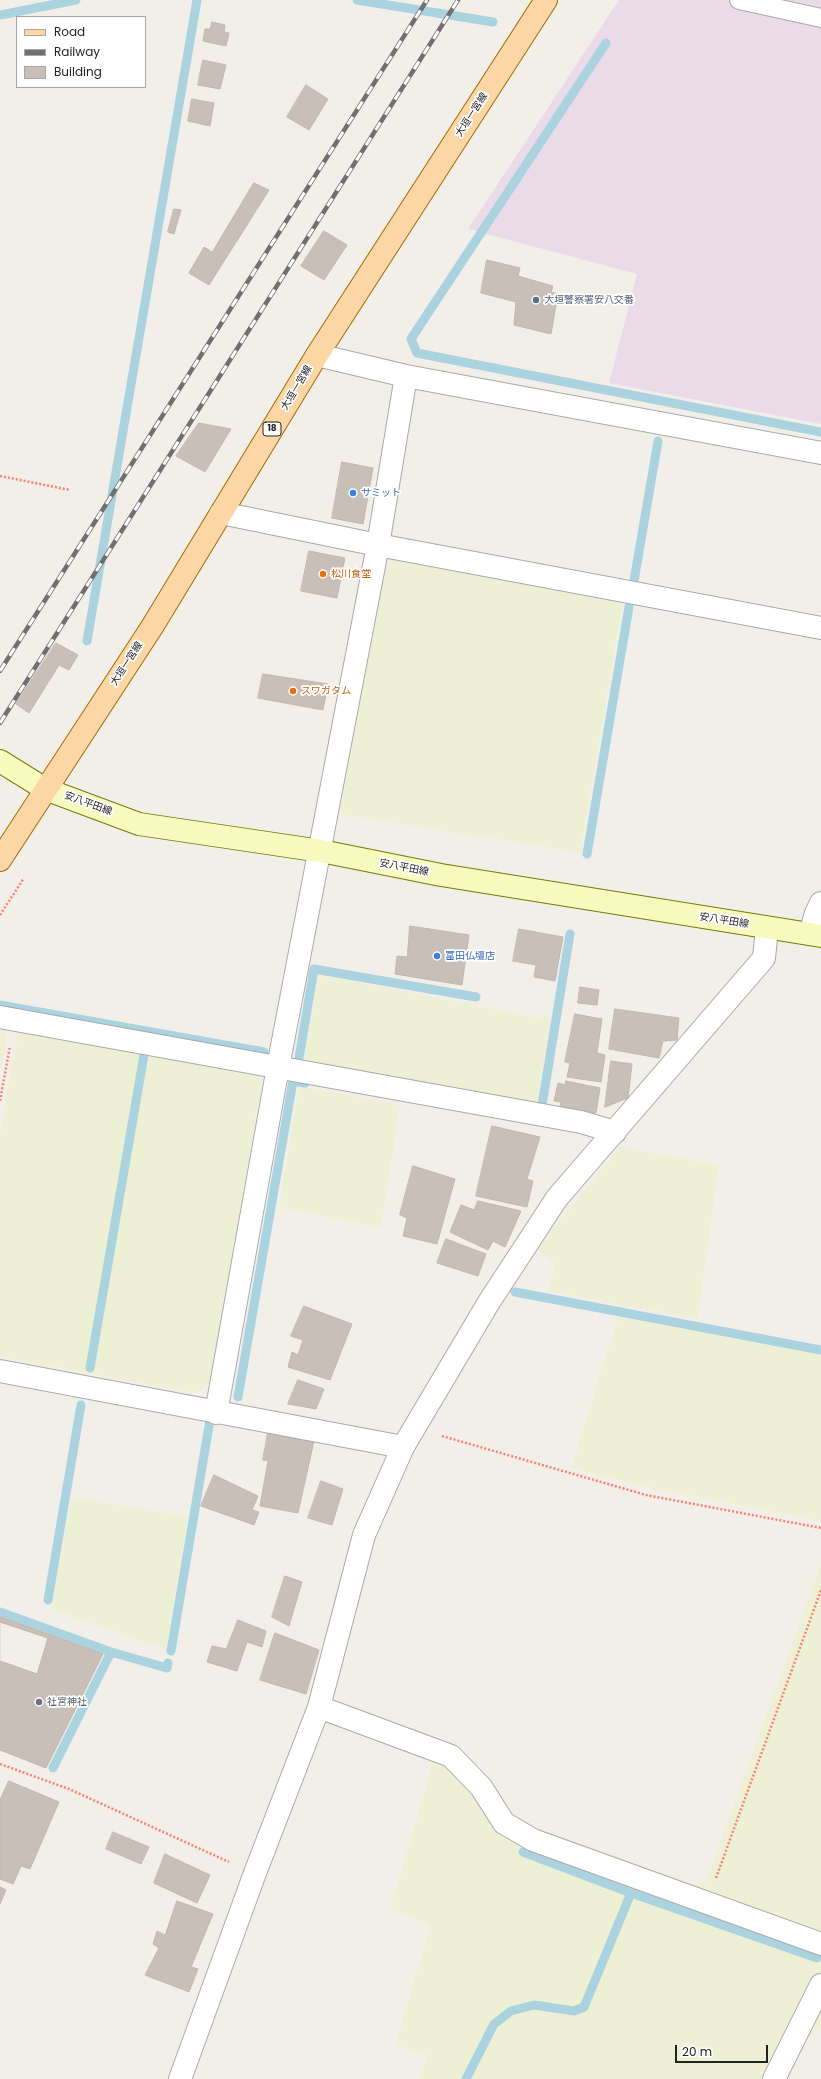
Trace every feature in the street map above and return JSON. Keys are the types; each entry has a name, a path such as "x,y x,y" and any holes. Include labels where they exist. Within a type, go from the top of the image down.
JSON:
{"main road":[{"name":"大垣一宮線","path":"0,860 152,627 317,355 546,0"},
{"name":"安八平田線","path":"0,761 45,789 138,824 320,851 442,875 816,935"}],"street":[{"path":"317,355 406,376 821,453"},
{"path":"216,1413 278,1067 378,545 406,376"},
{"path":"221,513 378,545 821,628"},
{"path":"816,935 816,913 821,903"},
{"path":"180,2079 255,1873 319,1707 364,1535 403,1447 489,1302 557,1198 616,1132 764,958 767,928"},
{"path":"7,1018 582,1122 616,1132"},
{"path":"0,1371 216,1413 403,1447"},
{"path":"319,1707 451,1756 481,1786 504,1823 533,1840 821,1944"},
{"path":"774,2079 821,1985"}],"lane":[{"path":"739,0 821,18"}],"path":[{"path":"0,476 70,490"},
{"path":"0,914 24,878"},
{"path":"0,1101 7,1018"},
{"path":"415,1428 646,1495 821,1528"},
{"path":"707,1903 821,1590"},
{"path":"0,1764 69,1789 255,1873"}],"shaded area":[{"path":"619,0 821,0 821,424 609,383 637,274 468,229"}],"green space":[{"path":"393,560 623,603 580,853 340,814 383,568"},
{"path":"319,975 551,1020 536,1106 302,1067"},
{"path":"0,1024 9,1024 0,1073"},
{"path":"19,1027 263,1072 214,1378 197,1393 0,1357 0,1133"},
{"path":"299,1086 400,1105 381,1228 279,1207"},
{"path":"620,1147 719,1165 698,1319 548,1291 555,1264 537,1249"},
{"path":"618,1317 821,1354 821,1521 642,1486 571,1468"},
{"path":"71,1497 188,1516 166,1650 52,1609"},
{"path":"821,1564 821,2030 810,2026 783,2079 420,2079 427,2055 395,2045 431,1925 390,1910 434,1758 528,1825 697,1885 706,1881"}],"building":[{"path":"212,22 225,25 224,32 229,33 226,46 203,41 205,29 210,29"},
{"path":"203,60 226,65 220,89 198,85"},
{"path":"306,85 328,99 309,130 287,117"},
{"path":"192,99 214,103 210,126 188,121"},
{"path":"254,183 269,190 209,285 189,273 204,247 212,252"},
{"path":"174,209 181,210 174,234 168,232"},
{"path":"324,231 347,245 324,280 301,266"},
{"path":"487,260 520,268 518,276 553,286 551,292 558,294 551,334 514,325 516,302 481,293"},
{"path":"199,423 231,429 205,472 176,456"},
{"name":"サミット","path":"342,462 373,468 363,524 332,518"},
{"name":"松川食堂","path":"309,551 345,558 337,598 301,591"},
{"path":"56,643 78,655 69,670 59,665 29,713 16,704"},
{"name":"スワガタム","path":"263,674 328,684 323,710 258,698"},
{"name":"富田仏壇店","path":"410,926 469,935 462,985 395,974 397,956 407,957"},
{"path":"519,929 563,937 555,981 534,977 536,965 513,961"},
{"path":"580,987 599,990 597,1005 578,1003"},
{"path":"615,1009 679,1018 677,1040 663,1041 659,1058 609,1049"},
{"path":"575,1014 602,1019 597,1053 605,1055 601,1082 567,1077 570,1063 565,1062"},
{"path":"611,1061 632,1064 628,1098 605,1107"},
{"path":"566,1081 600,1088 596,1113 560,1107 561,1102 554,1101 558,1083 565,1085"},
{"path":"492,1126 540,1137 527,1179 533,1181 527,1207 476,1196"},
{"path":"413,1166 455,1179 437,1244 403,1236 407,1218 400,1215"},
{"path":"478,1201 521,1211 505,1247 493,1241 488,1250 450,1232 461,1205 474,1210"},
{"path":"446,1239 486,1254 478,1276 437,1263"},
{"path":"304,1306 352,1324 330,1380 288,1367 292,1352 298,1355 303,1340 291,1336"},
{"path":"298,1380 324,1389 316,1409 288,1404"},
{"path":"268,1433 314,1441 298,1513 260,1506 268,1461 263,1460"},
{"path":"214,1475 258,1496 252,1510 259,1512 254,1525 201,1506"},
{"path":"321,1481 343,1489 332,1525 308,1518"},
{"path":"285,1576 302,1582 289,1626 272,1617"},
{"name":"社宮神社","path":"0,1617 103,1654 46,1768 0,1750"},
{"path":"238,1620 266,1631 262,1647 247,1642 237,1671 207,1662 212,1646 226,1649"},
{"path":"0,1622 48,1638 37,1674 0,1661"},
{"path":"275,1633 319,1650 306,1694 260,1680"},
{"path":"9,1781 59,1802 30,1869 21,1866 13,1884 0,1879 0,1800"},
{"path":"113,1832 149,1847 141,1864 106,1849"},
{"path":"165,1854 210,1875 197,1903 154,1883"},
{"path":"0,1887 6,1890 0,1904"},
{"path":"177,1901 213,1914 191,1967 198,1969 189,1992 145,1975 159,1948 153,1944 157,1931 165,1935"}],"waterway":[{"path":"0,15 76,0"},
{"path":"87,641 197,0"},
{"path":"357,0 493,22"},
{"path":"606,43 411,339 417,353 821,432"},
{"path":"634,581 658,441"},
{"path":"587,854 629,607"},
{"path":"542,1105 570,934"},
{"path":"299,1058 314,969 476,997"},
{"path":"0,1005 264,1052"},
{"path":"90,1368 144,1055"},
{"path":"238,1397 293,1081 305,1083"},
{"path":"515,1292 821,1350"},
{"path":"48,1600 81,1405"},
{"path":"171,1651 210,1420"},
{"path":"0,1612 111,1652"},
{"path":"53,1768 111,1652 167,1668 168,1663"},
{"path":"523,1852 631,1893 817,1958"},
{"path":"466,2079 494,2024 511,2011 534,2005 574,2011 584,2007 631,1893"}],"railway":[{"path":"0,671 427,0"},
{"path":"0,723 458,0"}],"place":[{"name":"大垣警察署安八交番","path":"536,300"},
{"name":"サミット","path":"353,493"},
{"name":"松川食堂","path":"323,574"},
{"name":"スワガタム","path":"293,691"},
{"name":"富田仏壇店","path":"437,956"},
{"name":"社宮神社","path":"39,1702"}]}
